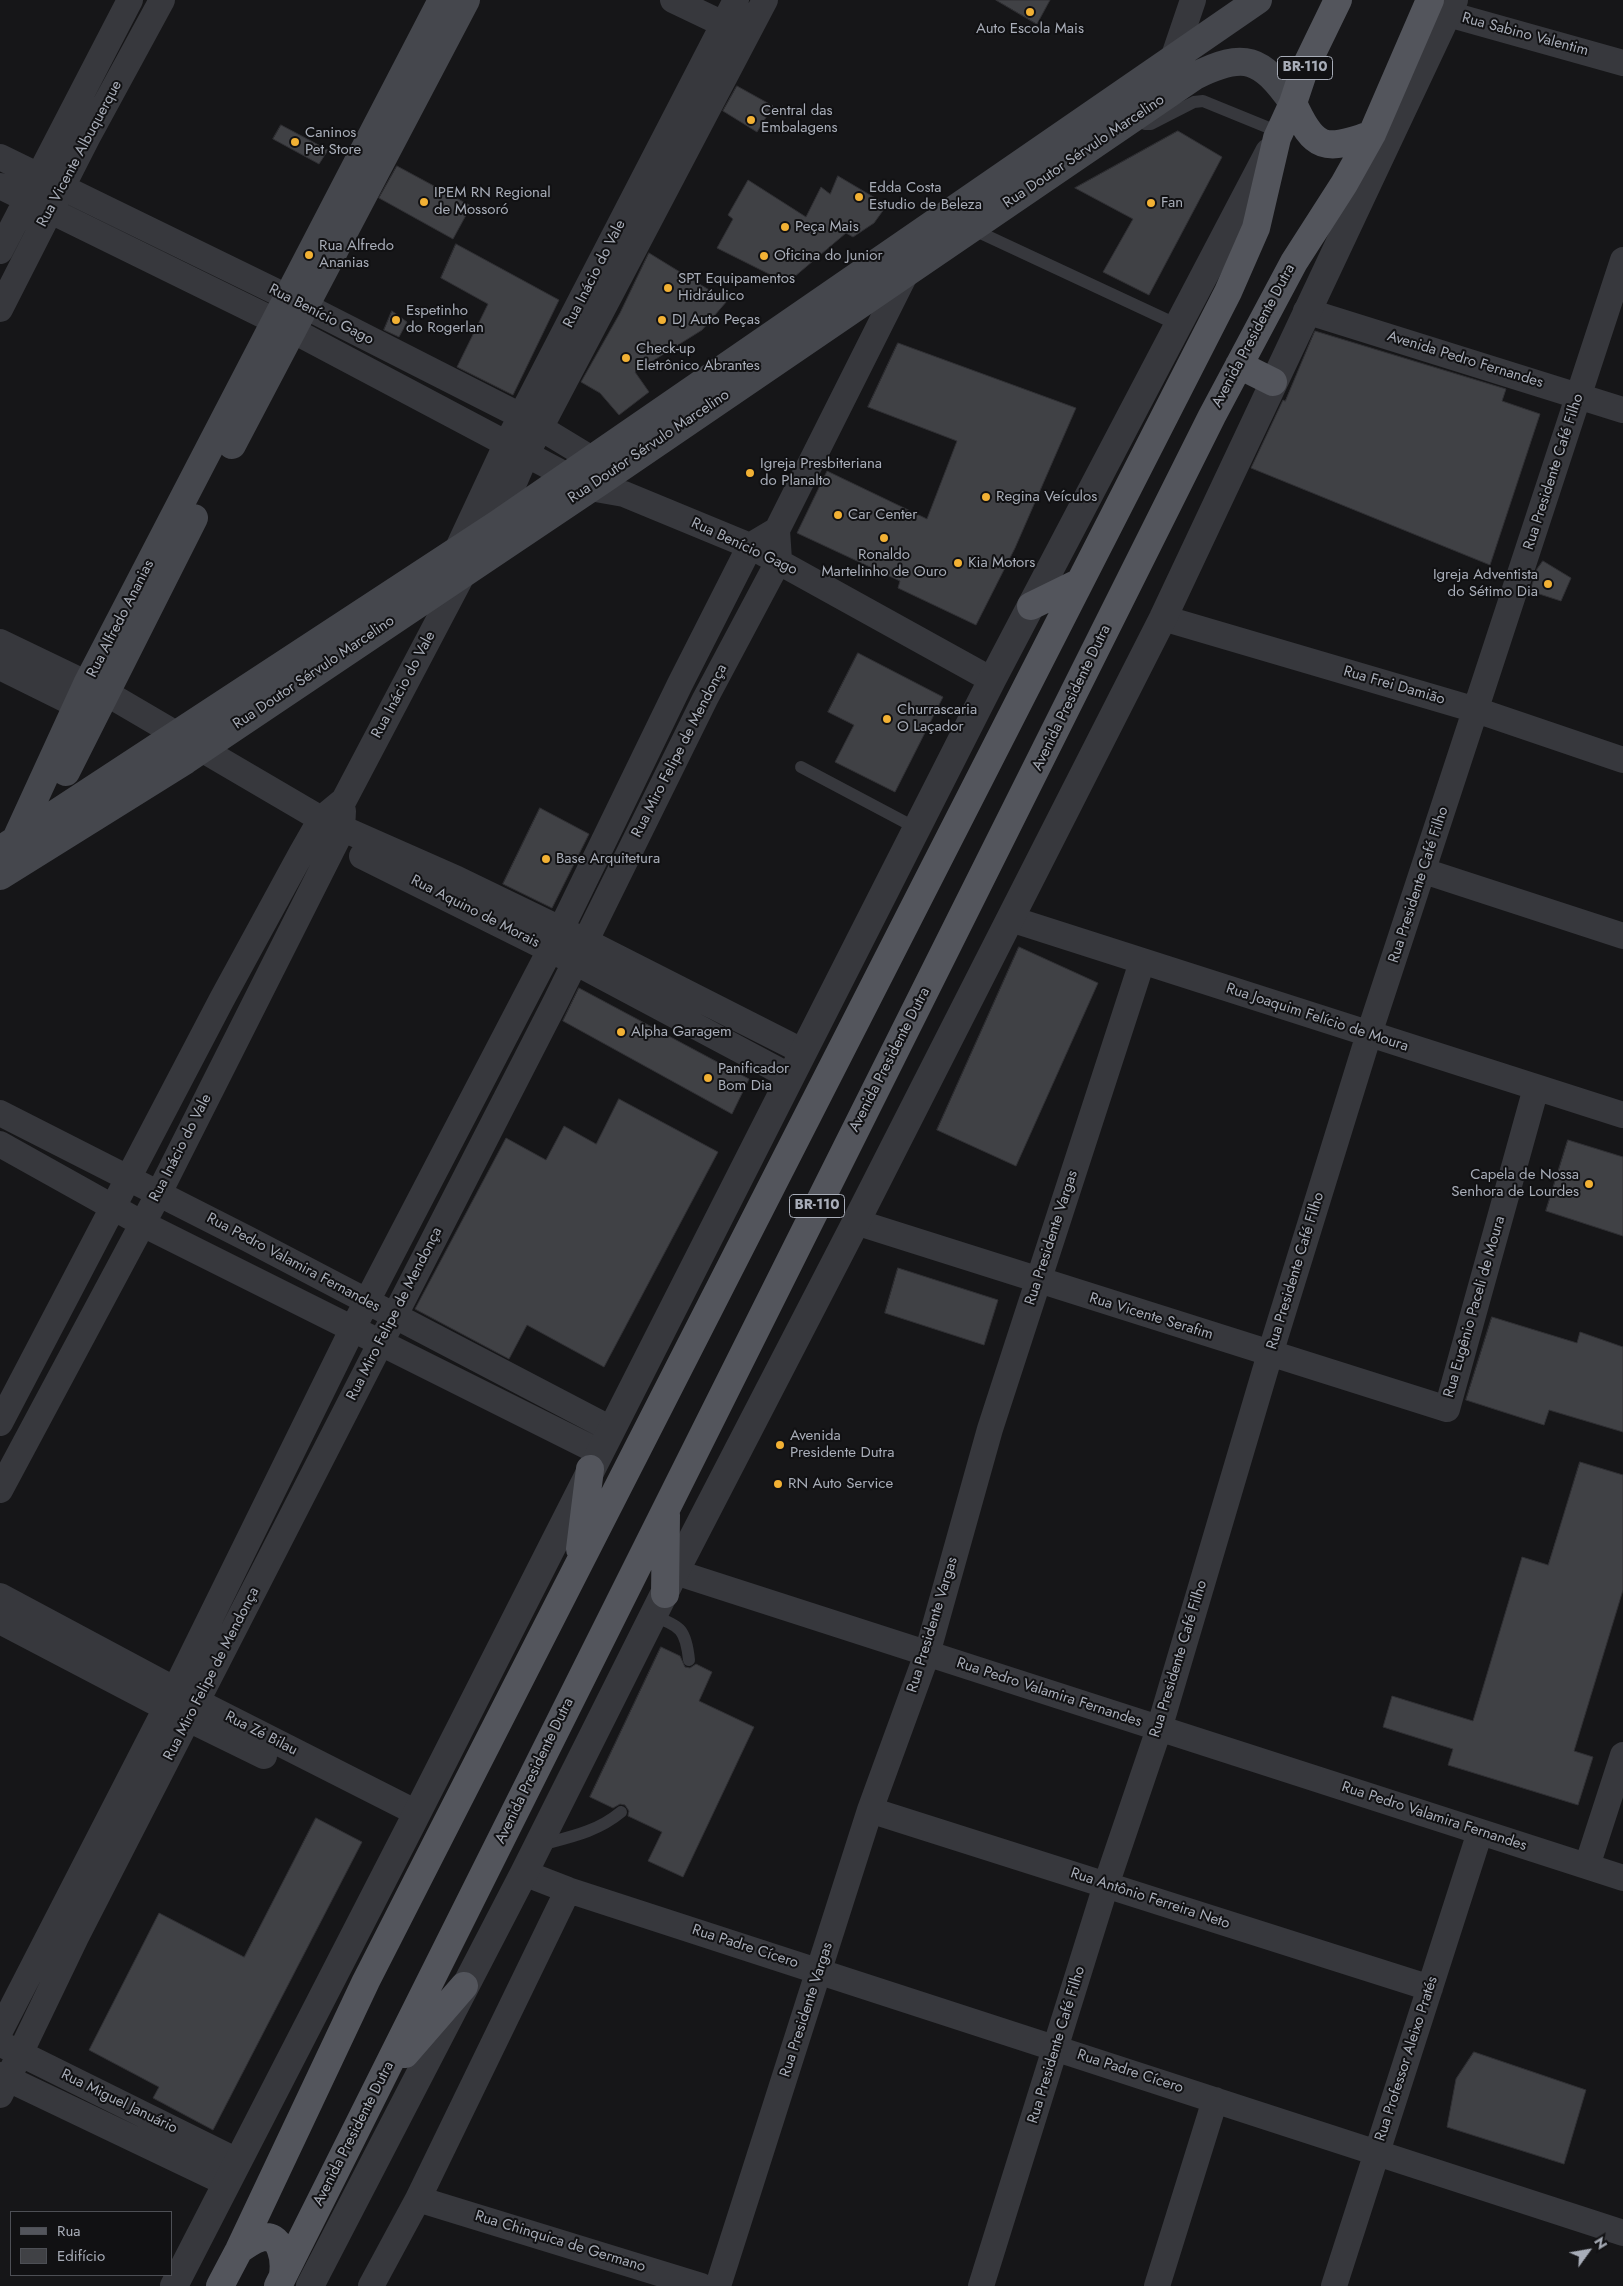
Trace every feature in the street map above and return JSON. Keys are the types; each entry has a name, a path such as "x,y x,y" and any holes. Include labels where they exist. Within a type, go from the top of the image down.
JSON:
{"main road":[{"name":"Rua Alfredo Ananias","path":"290,314 442,0"},
{"name":"Rua Alfredo Ananias","path":"6,860 90,694 290,314 466,0"},
{"name":"Rua Doutor Sérvulo Marcelino","path":"6,860 193,755 461,560 496,524 1258,0"},
{"name":"BR-110","path":"220,2286 239,2250 366,1981 1228,292 1256,228 1278,135 1293,103 1304,70 1338,0"},
{"name":"Avenida Presidente Dutra","path":"280,2280 1239,365 1294,262 1344,184 1372,134 1440,5"},
{"name":"Rua Doutor Sérvulo Marcelino","path":"39,825 177,734 461,560 590,488 619,483 907,271 1195,76 1234,60 1250,63 1264,69 1279,83 1293,103"},
{"path":"1293,103 1303,124 1312,136 1328,146 1344,145 1372,134"},
{"path":"1239,365 1273,382"},
{"path":"1031,606 1080,582"},
{"name":"Rua Alfredo Ananias","path":"6,860 39,825 90,694"},
{"path":"577,1569 600,1450"},
{"path":"664,1594 666,1508"},
{"path":"379,2084 464,1986"},
{"path":"239,2250 262,2237 271,2238 283,2251 285,2263 280,2280"}],"street":[{"name":"Rua Vicente Albuquerque","path":"0,251 130,0"},
{"name":"Rua Vicente Albuquerque","path":"0,309 62,187 162,0"},
{"path":"673,0 747,36"},
{"name":"Rua Inácio do Vale","path":"531,422 736,0"},
{"name":"Rua Inácio do Vale","path":"0,1490 159,1193 328,831 516,450 747,36 765,0"},
{"path":"1174,56 1193,0"},
{"name":"Rua Sabino Valentim","path":"1440,5 1623,62"},
{"name":"Avenida Presidente Dutra","path":"310,2286 524,1873 664,1594 1011,919 1163,618 1306,311 1440,5"},
{"path":"174,2286 413,1820 916,828 1278,135"},
{"name":"Rua Benício Gago","path":"0,157 62,187 290,314 516,450 567,474 590,488"},
{"name":"Rua Benício Gago","path":"0,186 50,212 290,314 531,422 590,458 619,483 779,560 992,680"},
{"name":"Rua Presidente Café Filho","path":"981,2286 1106,1885 1159,1729 1270,1354 1369,1034 1623,260"},
{"path":"779,560 777,530 907,271"},
{"name":"Avenida Pedro Fernandes","path":"1306,311 1623,410"},
{"name":"Rua Inácio do Vale","path":"496,524 516,450"},
{"path":"750,546 777,530"},
{"name":"Rua Miro Felipe de Mendonça","path":"3,2083 10,2048 100,1865 171,1699 353,1328 555,939 750,546"},
{"name":"Rua Miro Felipe de Mendonça","path":"0,2031 194,1711 580,952 705,698 779,560"},
{"name":"Rua Frei Damião","path":"1163,618 1476,710 1623,760"},
{"path":"0,642 90,694 177,734 193,755"},
{"path":"0,667 90,694"},
{"path":"680,684 705,698"},
{"name":"Rua Aquino de Morais","path":"193,755 328,831 453,889 580,952 790,1076"},
{"name":"Rua Inácio do Vale","path":"0,1423 128,1178 328,831"},
{"path":"0,888 6,860"},
{"path":"1424,871 1623,936"},
{"name":"Rua Joaquim Felício de Moura","path":"1011,919 1623,1115"},
{"name":"Rua Aquino de Morais","path":"580,952 802,1051"},
{"name":"Rua Presidente Vargas","path":"718,2286 870,1810 927,1654 990,1429 1142,962"},
{"name":"Rua Eugênio Paceli de Moura","path":"1447,1409 1536,1088"},
{"name":"Rua Pedro Valamira Fernandes","path":"0,1113 159,1193 394,1316 600,1450"},
{"name":"Rua Pedro Valamira Fernandes","path":"0,1144 143,1224 600,1450"},
{"name":"Rua Vicente Serafim","path":"856,1222 1447,1409"},
{"path":"232,1268 248,1239"},
{"name":"Rua Pedro Valamira Fernandes","path":"664,1594 927,1654 1623,1878"},
{"name":"Rua Zé Bilau","path":"0,1596 171,1699"},
{"name":"Rua Zé Bilau","path":"0,1621 171,1699 413,1820"},
{"path":"1587,1866 1623,1755"},
{"name":"Rua Antônio Ferreira Neto","path":"870,1810 1430,1988"},
{"name":"Rua Professor Aleixo Pratés","path":"1334,2286 1480,1832"},
{"name":"Rua Padre Cícero","path":"524,1873 568,1890 1623,2233"},
{"path":"371,2286 418,2199 568,1890"},
{"name":"Rua Miguel Januário","path":"10,2048 232,2172"},
{"name":"Rua Miguel Januário","path":"3,2083 232,2172"},
{"path":"1157,2286 1215,2100"},
{"name":"Rua Chinquica de Germano","path":"418,2199 701,2286"}],"lane":[{"path":"1118,95 1134,118 1144,124 1150,124 1194,102 1203,101 1278,135"},
{"path":"971,229 1178,325"},
{"path":"801,767 916,828"},
{"path":"664,1594 673,1623 682,1631 688,1644 689,1660"},
{"path":"538,1845 581,1834 607,1824 621,1812"}],"building":[{"name":"Auto Escola Mais","path":"996,0 1050,0 1037,24"},
{"name":"Central das Embalagens","path":"737,86 773,106 757,132 723,111"},
{"name":"Caninos Pet Store","path":"281,125 328,150 319,164 273,139"},
{"name":"Fan","path":"1178,131 1222,157 1149,295 1103,272 1133,219 1075,188"},
{"name":"IPEM RN Regional de Mossoró","path":"397,166 471,206 453,239 379,198"},
{"path":"838,176 887,205 874,223 853,237 846,233 787,283 717,248 733,219 728,215 748,180 806,217 821,187 830,194"},
{"path":"456,244 559,300 513,395 457,367 488,304 441,278"},
{"path":"649,253 727,301 702,330 635,372 649,392 619,415 600,393 581,382 620,313"},
{"path":"392,311 407,322 399,337 384,330"},
{"path":"1315,331 1506,389 1502,401 1540,414 1490,565 1251,468 1283,400 1285,401"},
{"path":"898,343 1076,408 1015,548 976,625 898,588 900,581 797,533 827,471 927,519 957,441 868,407"},
{"name":"Igreja Adventista do Sétimo Dia","path":"1543,561 1571,578 1561,601 1530,591 1537,569"},
{"name":"Churrascaria O Laçador","path":"858,653 943,697 895,792 835,762 854,725 828,712"},
{"name":"Base Arquitetura","path":"540,808 589,834 552,908 503,884"},
{"path":"1019,947 1098,983 1016,1166 937,1130"},
{"name":"Alpha Garagem","path":"579,988 749,1079 732,1114 563,1021"},
{"path":"619,1099 718,1152 604,1367 527,1325 509,1359 415,1309 506,1138 546,1160 564,1126 596,1144"},
{"name":"Capela de Nossa Senhora de Lourdes","path":"1568,1140 1623,1157 1623,1236 1546,1211"},
{"path":"898,1268 998,1300 984,1345 885,1313"},
{"path":"1492,1317 1577,1343 1580,1332 1623,1347 1623,1432 1549,1410 1544,1425 1466,1400"},
{"path":"1580,1462 1623,1475 1623,1590 1574,1751 1593,1757 1578,1805 1448,1765 1453,1749 1383,1727 1392,1696 1473,1721 1522,1557 1548,1565"},
{"path":"661,1647 680,1656 685,1667 690,1668 696,1664 712,1672 699,1701 754,1727 683,1877 648,1861 662,1832 628,1816 629,1811 625,1805 620,1804 613,1808 590,1797"},
{"path":"316,1818 362,1842 213,2130 153,2098 159,2087 89,2050 159,1913 244,1957"},
{"path":"1474,2052 1586,2090 1564,2164 1447,2127 1456,2079"}],"place":[{"name":"Auto Escola Mais","path":"1030,12"},
{"name":"Central das Embalagens","path":"751,120"},
{"name":"Caninos Pet Store","path":"295,142"},
{"name":"Edda Costa Estudio de Beleza","path":"859,197"},
{"name":"IPEM RN Regional de Mossoró","path":"424,202"},
{"name":"Fan","path":"1151,203"},
{"name":"Peça Mais","path":"785,227"},
{"name":"Rua Alfredo Ananias","path":"309,255"},
{"name":"Oficina do Junior","path":"764,256"},
{"name":"SPT Equipamentos Hidráulico","path":"668,288"},
{"name":"Espetinho do Rogerlan","path":"396,320"},
{"name":"DJ Auto Peças","path":"662,320"},
{"name":"Check-up Eletrônico Abrantes","path":"626,358"},
{"name":"Igreja Presbiteriana do Planalto","path":"750,473"},
{"name":"Regina Veículos","path":"986,497"},
{"name":"Car Center","path":"838,515"},
{"name":"Ronaldo Martelinho de Ouro","path":"884,538"},
{"name":"Kia Motors","path":"958,563"},
{"name":"Igreja Adventista do Sétimo Dia","path":"1548,584"},
{"name":"Churrascaria O Laçador","path":"887,719"},
{"name":"Base Arquitetura","path":"546,859"},
{"name":"Alpha Garagem","path":"621,1032"},
{"name":"Panificador Bom Dia","path":"708,1078"},
{"name":"Capela de Nossa Senhora de Lourdes","path":"1589,1184"},
{"name":"Avenida Presidente Dutra","path":"780,1445"},
{"name":"RN Auto Service","path":"778,1484"}]}
